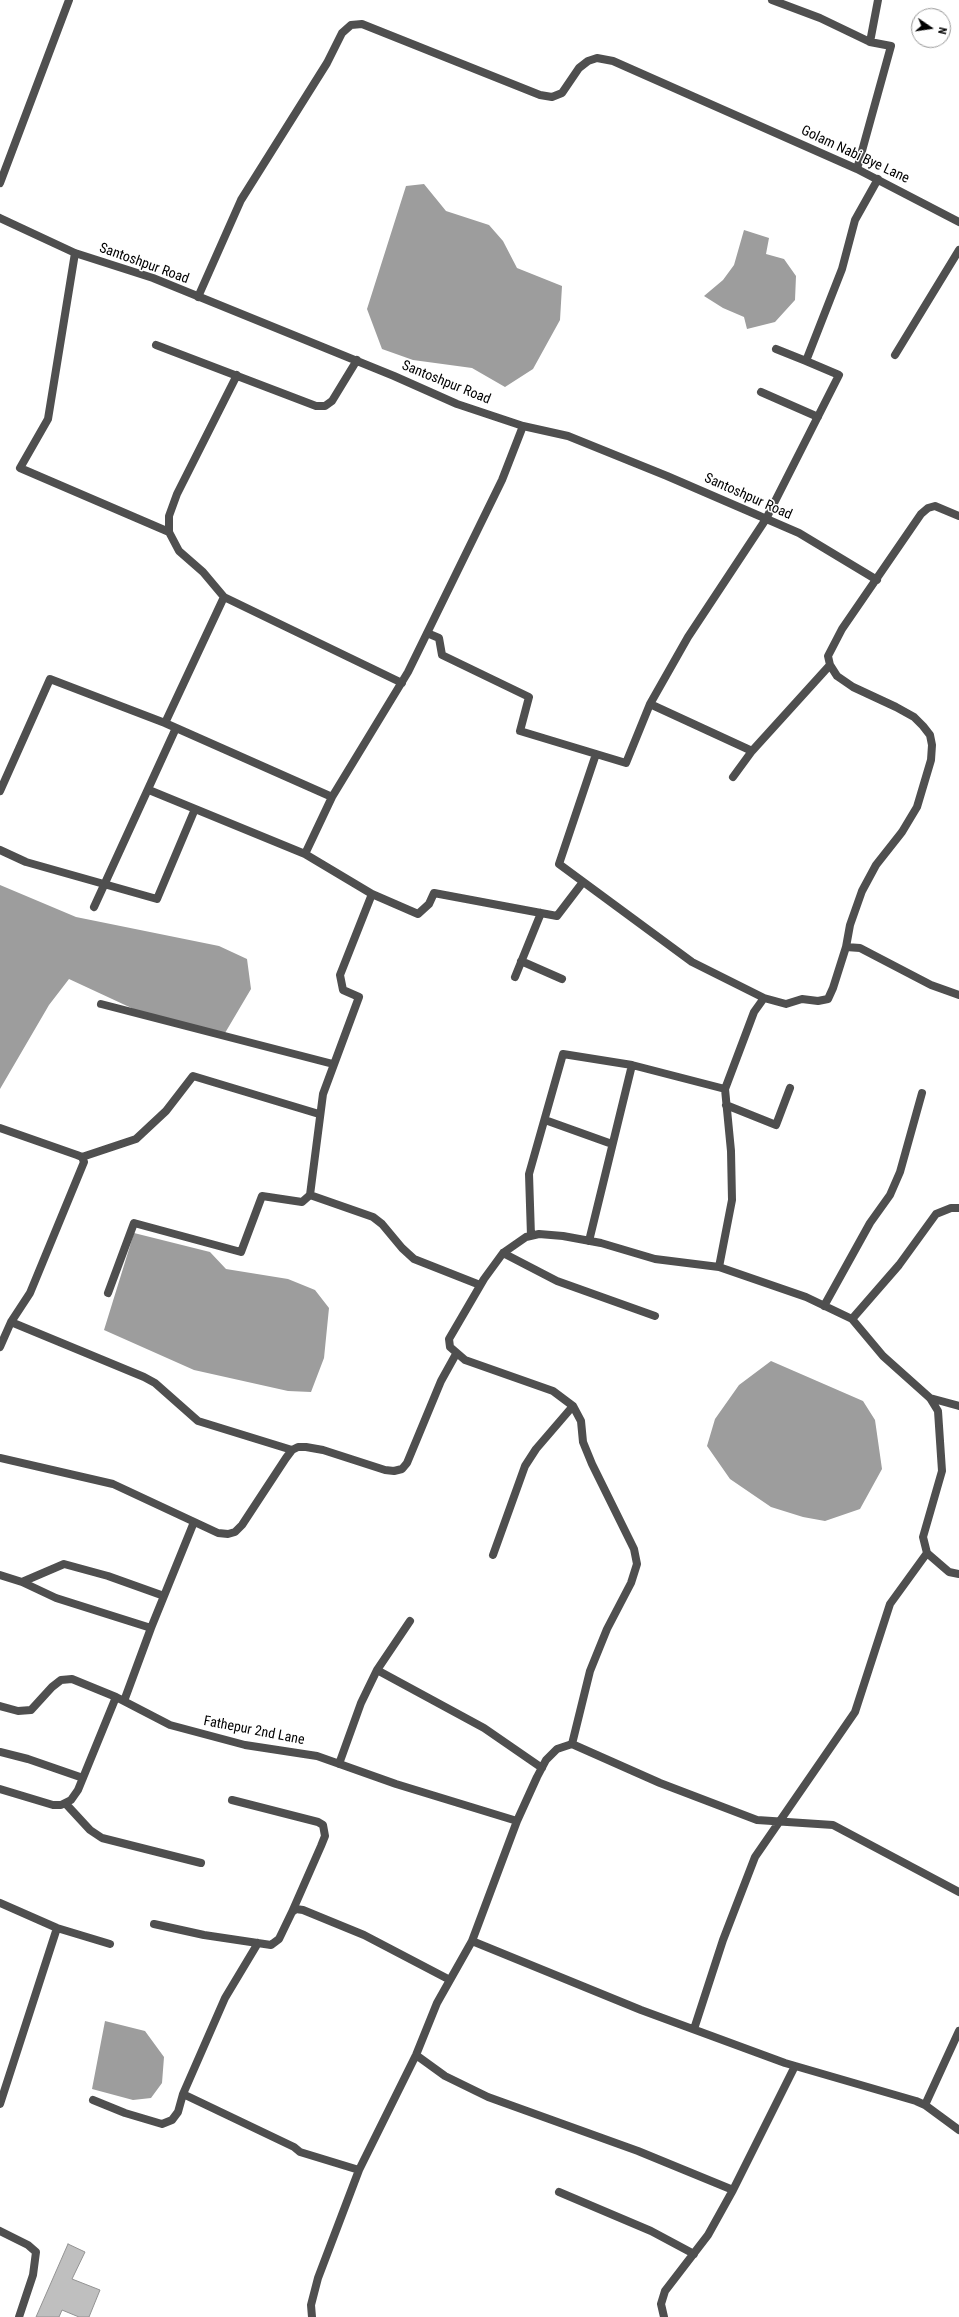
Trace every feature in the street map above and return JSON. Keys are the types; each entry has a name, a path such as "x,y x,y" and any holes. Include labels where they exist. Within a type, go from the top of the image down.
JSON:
{"street":[{"path":"0,183 70,0"},
{"path":"772,0 820,18 870,42 891,46 857,169"},
{"path":"870,42 878,0"},
{"name":"Golam Nabi Bye Lane","path":"198,297 241,200 327,63 342,33 351,25 362,24 540,95 552,97 562,93 579,68 588,60 597,58 613,61 857,169 959,222"},
{"path":"806,361 842,269 856,220 878,179"},
{"name":"Santoshpur Road","path":"0,218 75,253 153,278 357,360 457,404 523,426 568,436 668,476 799,533 876,580"},
{"path":"895,355 959,250"},
{"path":"75,253 48,419 20,468 169,532"},
{"path":"156,345 316,406 325,406 332,401 357,360"},
{"path":"427,633 439,638 442,655 529,696 520,731 626,763 650,704 688,637 766,519 839,375 776,349"},
{"path":"237,375 177,494 169,516 169,532 179,551 204,572 224,597 402,683"},
{"path":"761,392 818,417"},
{"path":"305,854 332,797 402,683 502,480 523,426"},
{"path":"596,754 558,864 692,962 764,998 786,1004 802,999 818,1001 828,999 846,947 850,925 862,891 876,865 902,832 917,807 931,760 932,744 930,735 914,717 853,687 837,676 830,665 828,656 832,646 921,514 928,508 935,506 959,516"},
{"path":"165,723 224,597"},
{"path":"733,777 752,751 830,665"},
{"path":"0,791 50,678 165,723 332,797"},
{"path":"650,704 752,751"},
{"path":"94,907 149,790 176,728"},
{"path":"149,790 305,854 372,894 418,914 429,904 434,893 557,916 583,882"},
{"path":"0,850 26,862 157,899 195,809"},
{"path":"108,1293 134,1223 241,1252 262,1196 302,1202 310,1195 319,1114 323,1094 359,997 343,990 340,975 372,894"},
{"path":"515,977 541,913"},
{"path":"846,947 860,948 931,985 959,995"},
{"path":"522,961 562,979"},
{"path":"719,1267 732,1200 731,1151 725,1089 754,1012 764,998"},
{"path":"101,1004 334,1064"},
{"path":"531,1236 529,1174 563,1054 632,1065 725,1089"},
{"path":"589,1241 632,1065"},
{"path":"0,1128 82,1157 136,1139 166,1111 193,1076 319,1114"},
{"path":"726,1105 776,1125 790,1088"},
{"path":"824,1306 870,1223 890,1195 900,1172 922,1093"},
{"path":"545,1120 612,1144"},
{"path":"0,1347 3,1332 25,1304 37,1277 84,1162 82,1157"},
{"path":"310,1195 373,1217 382,1224 402,1248 414,1259 480,1286"},
{"path":"852,1319 899,1264 936,1214 951,1208 959,1208"},
{"path":"572,1744 590,1671 607,1629 631,1583 637,1564 634,1549 592,1464 583,1442 581,1421 573,1406 553,1391 466,1360 456,1354 450,1347 449,1339 480,1286 503,1253 531,1236 547,1235 589,1241 655,1259 719,1267 806,1297 852,1319 883,1356 930,1398 938,1411 942,1471 923,1537 927,1553 949,1572 959,1574"},
{"path":"503,1253 557,1281 655,1316"},
{"path":"11,1322 144,1376 155,1383 198,1421 292,1450 306,1446 385,1470 394,1471 402,1469 407,1463 441,1381 456,1354"},
{"path":"930,1398 959,1406"},
{"path":"494,1555 525,1466 536,1449 573,1406"},
{"path":"0,1458 113,1484 218,1533 228,1534 234,1532 242,1525 292,1450"},
{"path":"124,1702 151,1628 194,1522"},
{"path":"694,2029 723,1940 755,1857 855,1712 890,1604 927,1553"},
{"path":"22,1582 64,1564 108,1576 164,1596"},
{"path":"0,1575 22,1582 56,1598 151,1628"},
{"path":"339,1764 361,1702 377,1670 410,1621"},
{"path":"377,1670 484,1728 542,1768"},
{"name":"Fathepur 2nd Lane","path":"0,1706 18,1711 31,1710 61,1680 72,1679 116,1697 170,1725 207,1736 286,1753 317,1756 396,1784 517,1821"},
{"path":"0,1789 53,1805 66,1804 75,1796 116,1697"},
{"path":"312,2317 311,2305 318,2278 359,2170 416,2055 436,2003 472,1941 517,1821 542,1768 557,1749 572,1744 660,1783 757,1820 833,1825 959,1892"},
{"path":"0,1752 28,1759 83,1778"},
{"path":"154,1924 258,1944 275,1943 292,1912 321,1846 325,1836 323,1825 318,1822 232,1800"},
{"path":"66,1804 90,1830 102,1838 201,1863"},
{"path":"0,1903 57,1928 110,1944"},
{"path":"292,1912 296,1909 303,1910 338,1924 450,1980"},
{"path":"0,2104 57,1928"},
{"path":"472,1941 694,2029 795,2066 860,2086 899,2095 925,2105 959,2130"},
{"path":"93,2100 125,2113 162,2124 172,2120 178,2112 183,2094 218,2013 258,1944"},
{"path":"925,2105 959,2031"},
{"path":"416,2055 445,2076 488,2097 638,2151 733,2190"},
{"path":"664,2317 661,2304 665,2291 694,2254 733,2190 795,2066"},
{"path":"183,2094 294,2146 300,2152 359,2170"},
{"path":"559,2192 651,2231 694,2254"},
{"path":"0,2231 28,2244 36,2252 33,2275 19,2317"}],"shaded area":[{"path":"424,184 446,211 489,225 503,241 517,268 562,286 560,320 533,369 505,387 472,368 413,360 382,349 367,309 406,186"},
{"path":"744,230 769,238 766,254 784,259 796,276 795,300 775,322 747,329 744,317 723,308 704,296 723,280 734,265"},
{"path":"0,885 76,917 219,946 247,959 251,989 225,1033 153,1018 69,979 49,1005 0,1089"},
{"path":"134,1233 210,1252 226,1269 288,1279 315,1290 329,1308 324,1358 311,1392 288,1391 194,1370 104,1330"},
{"path":"771,1361 863,1401 875,1420 882,1469 860,1509 825,1521 803,1517 771,1507 730,1479 707,1446 715,1419 739,1385"},
{"path":"105,2021 145,2031 164,2057 162,2083 151,2098 133,2100 92,2089"}],"building":[{"path":"68,2244 85,2252 72,2279 100,2290 89,2317 79,2317 62,2310 59,2317 36,2317"}]}
